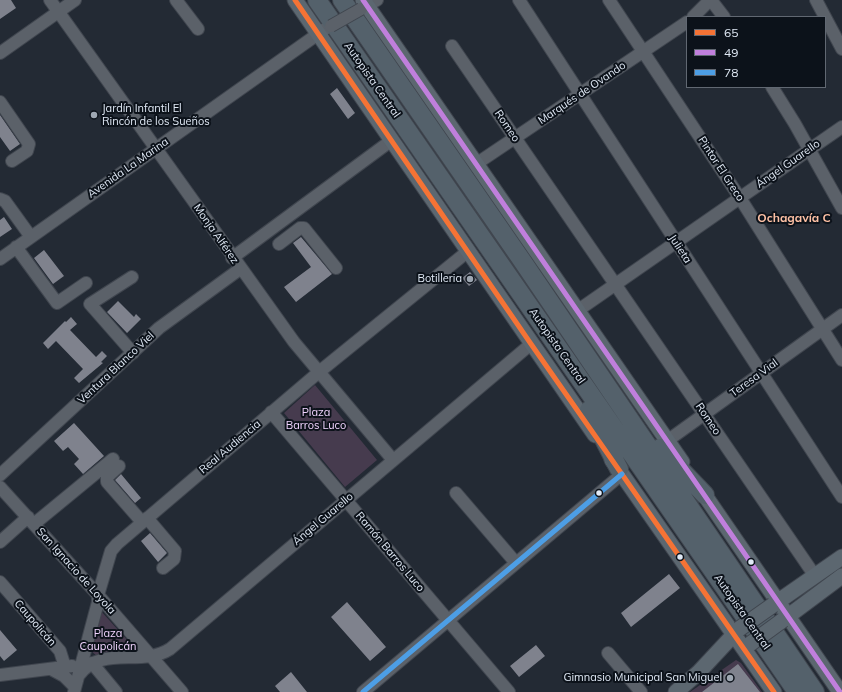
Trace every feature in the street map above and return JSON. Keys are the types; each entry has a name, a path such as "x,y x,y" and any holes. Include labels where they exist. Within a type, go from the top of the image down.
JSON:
{"highway":[{"name":"Autopista Central","path":"317,0 797,692"},
{"name":"Autopista Central","path":"342,0 815,692"},
{"path":"553,342 621,472"},
{"path":"610,390 648,436 704,495"}],"main road":[{"path":"295,0 325,30 392,140 467,252 621,472 747,646 774,692"},
{"path":"367,4 704,495 786,618 840,692"},
{"path":"676,692 706,665 736,631 842,557"},
{"path":"747,646 842,576"}],"street":[{"name":"Monja Alférez","path":"50,0 232,258 294,342 393,460"},
{"path":"0,53 75,0"},
{"path":"176,0 198,29"},
{"name":"Julieta","path":"518,0 842,497"},
{"name":"Pintor El Greco","path":"609,0 740,198 821,329 842,360"},
{"path":"694,16 711,0 723,16"},
{"path":"816,0 825,16"},
{"name":"Avenida La Marina","path":"0,259 325,30 367,4"},
{"path":"826,18 840,45"},
{"name":"Marqués de Ovando","path":"476,164 686,23"},
{"name":"Romeo","path":"452,46 614,285 750,479 815,576"},
{"path":"773,88 809,149 840,206"},
{"path":"0,102 30,144 27,151 12,160"},
{"name":"Ángel Guarello","path":"577,311 842,127"},
{"path":"232,258 392,140"},
{"path":"0,199 4,202 31,237"},
{"path":"277,225 283,241 300,228 304,228 336,268"},
{"path":"16,247 57,303 86,284"},
{"name":"Real Audiencia","path":"83,674 86,648 98,602 98,595 111,551 144,520 271,412 467,252"},
{"name":"Ventura Blanco Viel","path":"0,476 172,317 240,269"},
{"path":"132,277 90,304 133,352"},
{"name":"Teresa Vial","path":"667,441 842,315"},
{"name":"Ángel Guarello","path":"83,674 151,656 170,649 531,344"},
{"name":"Ramón Barros Luco","path":"271,412 509,692"},
{"path":"0,542 116,463 107,477 107,482 175,551 174,559 163,568"},
{"path":"364,692 621,472"},
{"name":"San Ignacio de Loyola","path":"0,487 98,595 182,692"},
{"path":"456,493 516,563"},
{"name":"Caupolicán","path":"0,582 60,651 65,667"},
{"path":"608,653 641,692"},
{"path":"0,675 65,667 83,674 116,692"},
{"path":"51,669 64,676 83,674"}],"green space":[{"name":"Plaza Barros Luco","path":"315,385 377,460 345,487 284,413"},
{"name":"Plaza Caupolicán","path":"100,610 138,652 97,656 91,651"},
{"name":"Gimnasio Municipal San Miguel","path":"736,660 741,663 762,692 690,692"}],"building":[{"path":"0,0 11,0 16,8 0,19"},
{"path":"337,88 355,113 348,119 330,94"},
{"path":"0,115 20,144 10,151 0,137"},
{"path":"4,217 12,229 0,237 0,220"},
{"path":"301,237 332,274 296,302 284,287 311,267 293,243"},
{"path":"44,250 64,276 53,284 34,258"},
{"name":"Botilleria","path":"470,272 477,280 469,286 462,278"},
{"path":"118,301 134,317 136,314 141,319 127,333 107,312"},
{"path":"71,317 77,324 70,330 96,357 102,351 107,356 101,362 103,363 79,383 74,378 83,369 56,341 48,349 43,343"},
{"path":"74,423 104,456 83,474 74,464 79,459 68,447 63,451 54,441"},
{"path":"121,474 141,498 135,503 115,480"},
{"path":"150,533 167,553 158,562 141,541"},
{"path":"669,574 680,588 631,627 621,613"},
{"path":"347,602 386,647 370,661 331,617"},
{"path":"0,630 17,650 4,661 0,656"},
{"path":"536,645 545,656 519,677 510,666"},
{"name":"Gimnasio Municipal San Miguel","path":"738,664 760,692 702,692"},
{"path":"291,672 307,692 280,692 275,686"}],"transit line":[{"name":"65","path":"295,0 531,344 774,692"},
{"name":"49","path":"363,0 840,692"},
{"name":"78","path":"363,692 622,474"}],"place":[{"name":"Jardín Infantil El Rincón de los Sueños","path":"94,115"},
{"name":"Botilleria","path":"470,279"},
{"name":"Gimnasio Municipal San Miguel","path":"730,678"}],"district":[{"name":"Ochagavía C","path":"794,218"}]}
